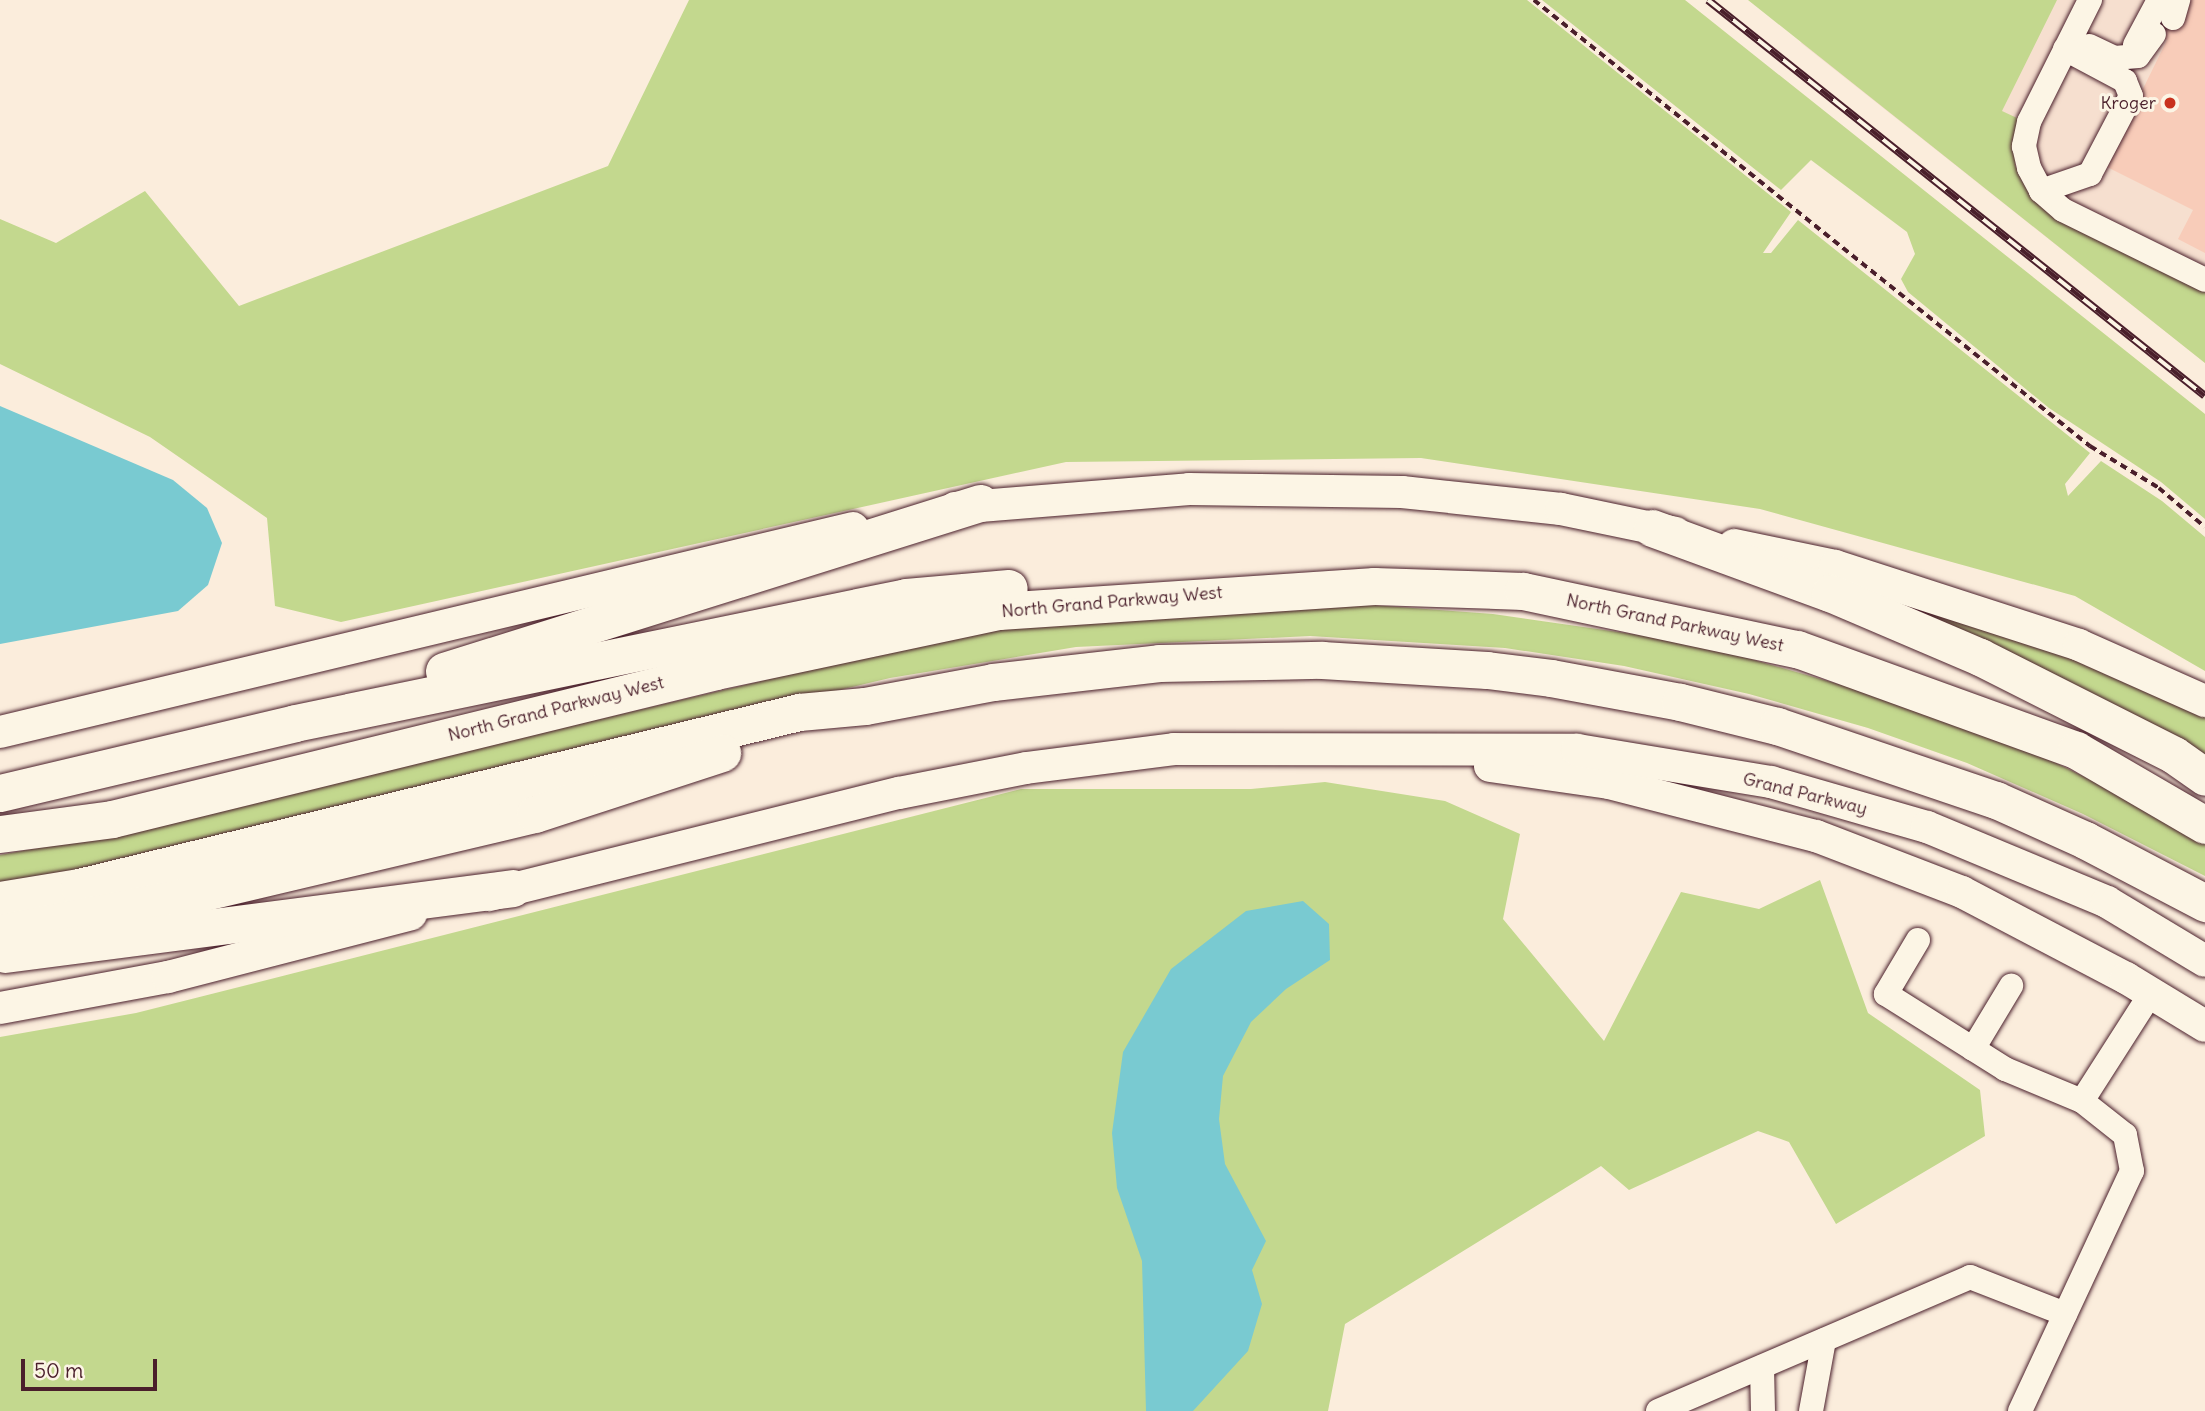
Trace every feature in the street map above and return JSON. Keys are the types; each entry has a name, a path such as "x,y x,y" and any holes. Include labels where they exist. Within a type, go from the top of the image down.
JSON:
{"highway":[{"path":"295,723 372,693 980,503"},
{"path":"1652,528 1830,593 1980,657 2174,755 2205,777"},
{"path":"0,793 295,723 906,597 1205,574 1256,591"},
{"name":"North Grand Parkway West","path":"0,834 112,819 716,671 999,611 1256,591 1374,586 1523,591 1797,649 2076,750 2205,825"},
{"path":"0,900 79,887 799,712 865,706 993,682 1159,663 1322,660 1487,670 1551,678 1741,717 1903,766 2060,828 2205,904"},
{"path":"0,933 179,898 535,814 865,706"},
{"path":"0,954 513,888"}],"main road":[{"path":"0,732 775,544 980,503 1189,489 1402,492 1561,509 1835,566 2079,645 2205,701"},
{"path":"0,1008 168,977 899,793 1026,768 1174,748 1374,749 1609,783 1816,836 1962,892 2151,993 2205,1026"},
{"name":"Grand Parkway","path":"1374,749 1577,750 1771,782 1927,827 2107,902 2205,961"}],"lane":[{"path":"2090,0 2029,122 2024,146 2041,191 2063,210 2205,280"},
{"path":"2131,58 2166,15"},
{"path":"2131,58 2166,15"},
{"path":"2068,43 2131,58"},
{"path":"2041,191 2090,174 2131,96 2125,81 2068,43"},
{"path":"1918,940 1886,994 2005,1069 2082,1101 2125,1135 2132,1171 2020,1411"},
{"path":"1973,1049 2011,986"},
{"path":"2082,1101 2151,993"},
{"path":"1669,1409 1970,1277 2066,1314"},
{"path":"1811,1411 1824,1340"},
{"path":"1762,1367 1762,1411"}],"path":[{"path":"1534,0 2090,446 2159,488 2205,527"}],"shaded area":[{"path":"1823,0 2205,0 2205,363 1801,43"}],"green space":[{"path":"689,0 1527,0 1791,212 1763,253 1771,253 1798,220 2090,453 2065,484 2068,496 2101,461 2162,501 2205,537 2205,671 2075,596 1760,509 1421,458 1066,462 341,622 275,606 267,518 150,437 0,364 0,219 56,243 145,191 239,306 608,166"},
{"path":"1542,0 1685,0 2205,414 2205,519 2161,482 2049,408 1908,292 1901,279 1915,254 1907,232 1811,160 1781,190"},
{"path":"1748,0 2057,0 2002,111 2017,118 2015,165 2022,181 2205,291 2205,363"},
{"path":"1872,590 2002,629 2205,714 2205,760"},
{"path":"1359,604 1493,614 1646,636 1740,656 1887,698 2052,761 2205,836 2205,876 2083,814 1967,763 1868,728 1749,694 1624,666 1505,648 1310,636 1076,647 890,678 0,888 0,855 103,836 1012,622"},
{"path":"1325,782 1445,801 1520,834 1503,919 1604,1041 1681,892 1759,909 1820,880 1868,1013 1980,1090 1985,1136 1836,1224 1789,1142 1758,1131 1629,1190 1601,1166 1345,1324 1328,1411 0,1411 0,1037 136,1013 1021,789 1251,789"}],"water":[{"path":"0,406 173,480 207,508 222,543 208,585 178,611 0,644"},
{"path":"1303,901 1329,924 1330,960 1286,989 1251,1022 1223,1076 1219,1119 1225,1164 1266,1241 1252,1270 1262,1304 1248,1351 1193,1411 1146,1411 1142,1261 1117,1188 1112,1133 1123,1052 1171,969 1246,911"}],"building":[{"name":"Kroger","path":"2187,0 2205,0 2205,253 2178,239 2193,210 2105,166 2167,40 2144,29"}],"railway":[{"path":"1708,0 2205,396"}],"place":[{"name":"Kroger","path":"2170,103"}]}
